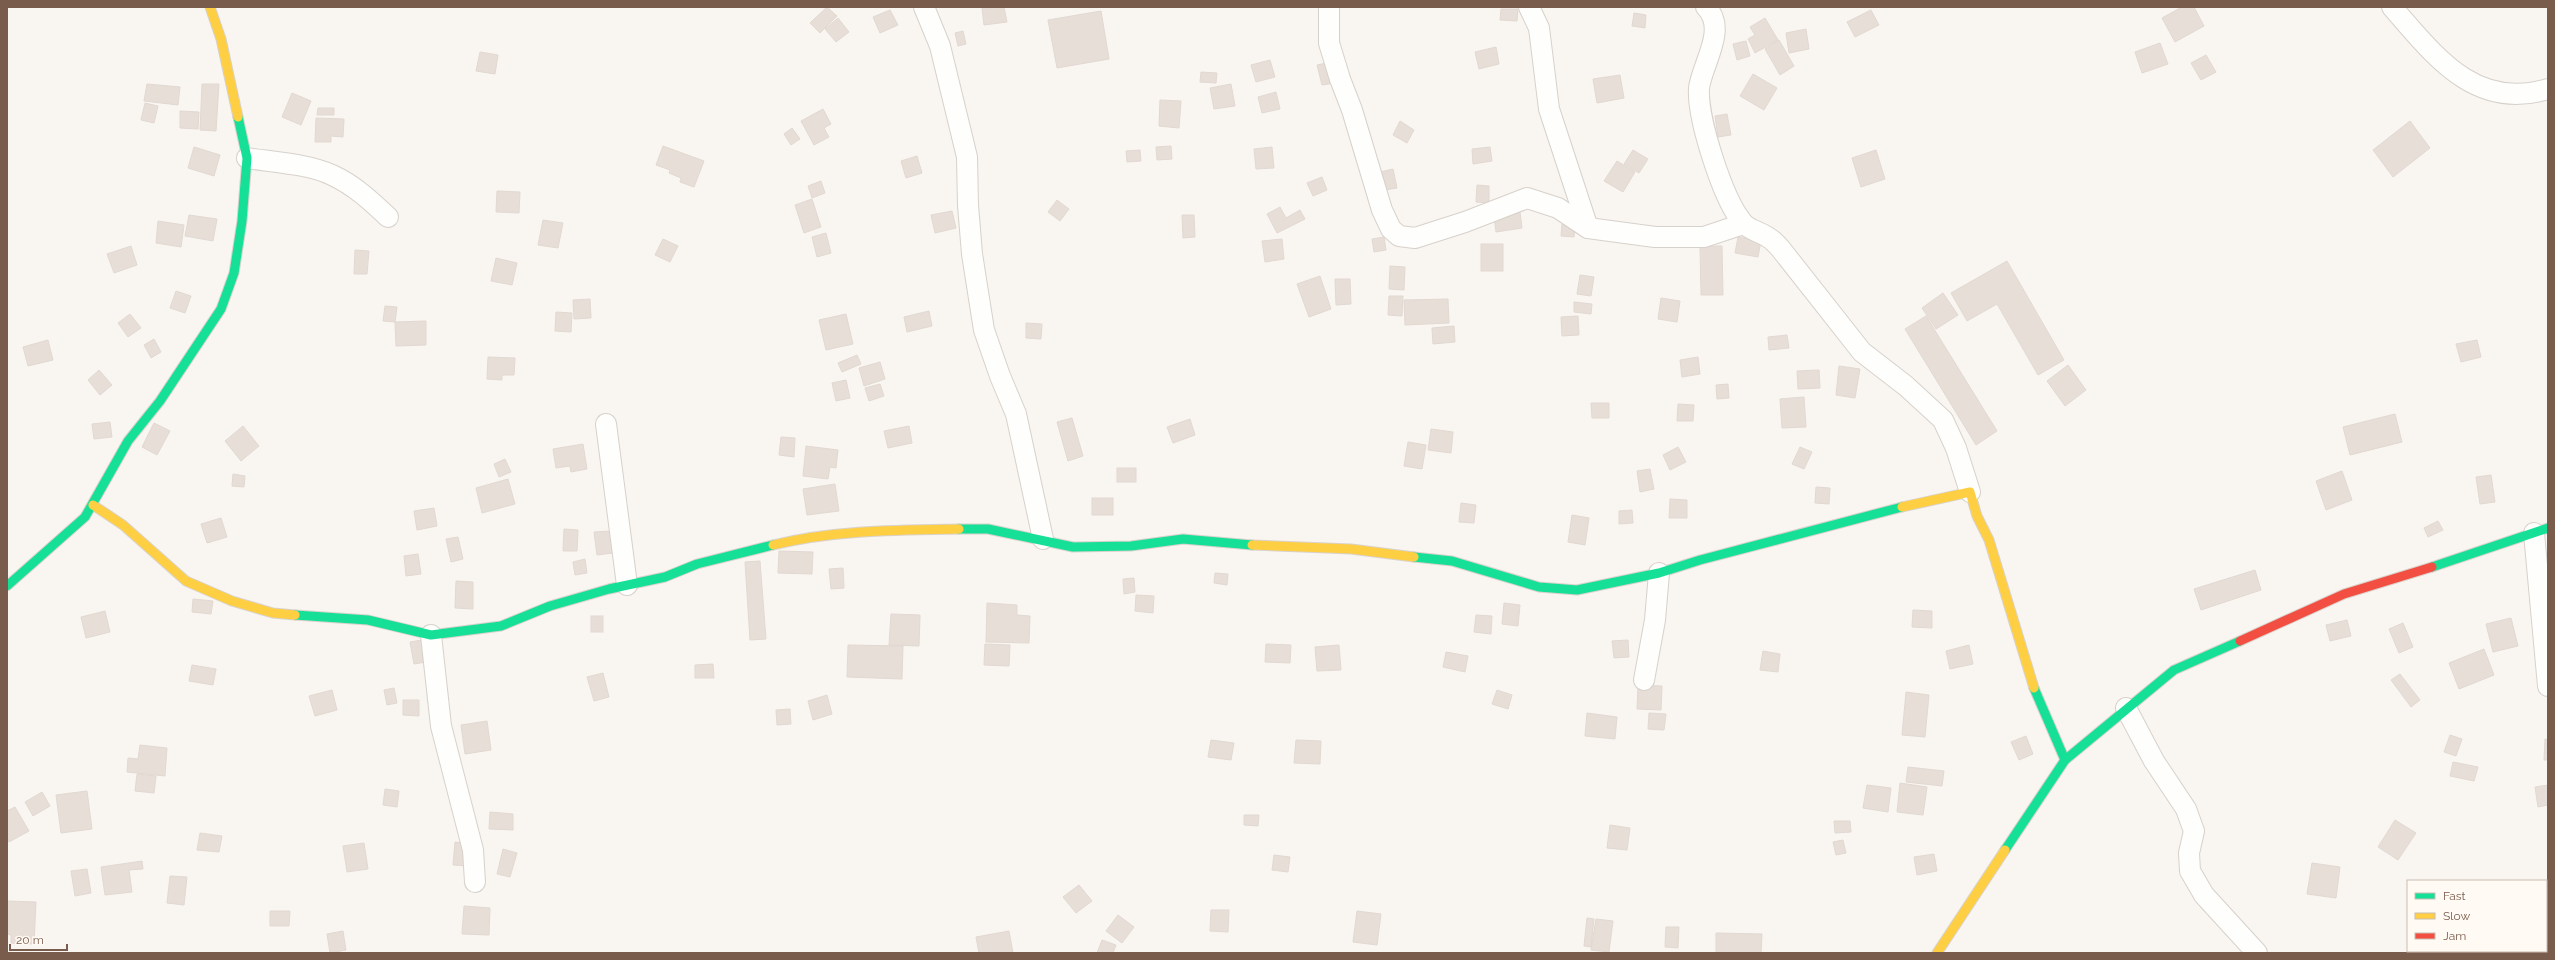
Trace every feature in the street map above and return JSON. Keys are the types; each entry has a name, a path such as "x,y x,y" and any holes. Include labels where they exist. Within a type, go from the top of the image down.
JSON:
{"street":[{"path":"7,586 71,532 93,505 128,442 160,401 221,309 234,273 242,221 247,158 221,39 210,7"},
{"path":"924,7 940,46 967,157 968,205 972,254 984,330 1000,376 1016,414 1043,539"},
{"path":"1328,7 1330,43 1340,79 1352,110 1382,210 1391,229 1400,236 1415,238 1465,222 1527,198 1558,208 1588,228 1656,238 1704,237 1744,224"},
{"path":"1529,7 1539,28 1549,109 1588,228"},
{"path":"2392,7 2428,48 2460,77 2508,95 2548,89"},
{"path":"1708,8 1714,29 1714,42 1699,89 1702,110 1718,174 1733,209 1744,224 1769,238 1780,248 1862,352 1906,386 1943,420 1956,448 1977,516 1989,540 2034,689 2065,760"},
{"path":"247,158 287,164 331,174 364,194 388,218"},
{"path":"606,424 627,585"},
{"path":"93,505 123,525 186,581 232,601 273,613 368,620 431,635 501,626 550,606 627,585 665,577 697,564 799,538 902,530 988,529 1043,539 1073,547 1131,546 1183,539 1289,548 1351,548 1452,562 1539,587 1577,590 1658,573 1700,560 1910,505 1941,500 1970,492"},
{"path":"1937,953 2065,760 2126,708 2174,670 2303,611 2344,594 2409,575 2541,530 2548,686"},
{"path":"1644,680 1655,620 1658,573"},
{"path":"431,635 442,726 474,850 475,882"},
{"path":"2126,708 2154,761 2186,809 2194,831 2189,853 2190,871 2204,895 2257,953"}],"building":[{"path":"827,7 837,16 820,33 810,23"},
{"path":"1004,7 1007,22 984,25 982,8"},
{"path":"2182,7 2194,7 2204,26 2175,42 2162,18"},
{"path":"1501,9 1518,9 1517,21 1500,20"},
{"path":"890,10 898,25 880,33 873,17"},
{"path":"1871,10 1879,25 1855,37 1847,22"},
{"path":"1101,11 1109,59 1057,68 1048,20"},
{"path":"1634,13 1646,15 1645,28 1632,26"},
{"path":"838,18 849,32 836,42 825,29"},
{"path":"1765,18 1778,40 1755,53 1748,39 1755,35 1750,27"},
{"path":"1806,29 1809,49 1789,53 1786,33"},
{"path":"963,31 966,44 958,46 955,33"},
{"path":"1779,40 1794,66 1780,75 1765,49"},
{"path":"1746,41 1750,56 1737,60 1733,44"},
{"path":"2160,43 2168,64 2142,73 2135,52"},
{"path":"1496,47 1499,64 1479,69 1475,52"},
{"path":"480,52 498,55 495,74 476,71"},
{"path":"2206,55 2216,72 2201,80 2191,63"},
{"path":"1270,60 1275,77 1256,82 1251,65"},
{"path":"1331,62 1335,83 1322,85 1317,65"},
{"path":"1201,72 1217,73 1216,83 1200,82"},
{"path":"1753,74 1777,88 1764,110 1740,96"},
{"path":"1620,75 1624,98 1597,103 1593,79"},
{"path":"147,84 180,87 178,105 144,101"},
{"path":"202,84 219,84 216,131 200,130"},
{"path":"1231,84 1235,106 1214,109 1210,88"},
{"path":"1276,92 1280,109 1262,113 1258,97"},
{"path":"292,93 311,101 301,125 282,117"},
{"path":"1160,100 1181,101 1179,128 1159,126"},
{"path":"145,103 158,106 154,123 141,120"},
{"path":"318,108 334,108 334,115 317,115"},
{"path":"823,109 831,124 824,128 829,137 814,145 801,121"},
{"path":"180,111 199,112 198,129 180,128"},
{"path":"1727,114 1731,135 1718,137 1715,116"},
{"path":"316,118 344,119 343,137 331,136 331,142 315,142"},
{"path":"1400,121 1414,130 1407,143 1393,135"},
{"path":"2410,121 2430,148 2393,177 2373,150"},
{"path":"792,128 800,139 791,145 784,134"},
{"path":"663,146 704,161 694,187 680,182 681,178 669,173 670,170 656,165"},
{"path":"1171,146 1172,159 1157,160 1156,147"},
{"path":"194,147 220,155 214,176 188,168"},
{"path":"1272,147 1274,168 1256,169 1254,149"},
{"path":"1490,147 1492,161 1473,164 1472,149"},
{"path":"1140,150 1141,161 1127,162 1126,151"},
{"path":"1633,150 1648,159 1639,173 1624,164"},
{"path":"1876,150 1885,179 1861,187 1852,158"},
{"path":"917,156 922,173 906,178 901,161"},
{"path":"1617,161 1635,172 1623,192 1604,181"},
{"path":"1393,169 1397,188 1385,190 1380,172"},
{"path":"1322,177 1327,190 1313,196 1307,183"},
{"path":"821,181 825,193 812,198 808,186"},
{"path":"1477,185 1489,186 1489,203 1476,202"},
{"path":"497,191 520,192 519,213 496,212"},
{"path":"812,199 821,227 804,233 795,205"},
{"path":"1057,200 1069,209 1060,221 1048,212"},
{"path":"1280,207 1286,218 1300,210 1305,219 1277,233 1267,214"},
{"path":"952,211 956,228 935,233 931,215"},
{"path":"1520,212 1522,228 1496,232 1494,216"},
{"path":"189,215 217,219 213,241 185,236"},
{"path":"1182,215 1194,215 1195,237 1183,238"},
{"path":"543,220 563,223 558,248 538,245"},
{"path":"158,221 184,225 181,247 156,243"},
{"path":"1562,224 1575,225 1574,237 1561,236"},
{"path":"826,233 831,253 817,257 812,237"},
{"path":"1384,237 1386,250 1374,252 1372,239"},
{"path":"1738,237 1761,241 1758,257 1735,253"},
{"path":"663,239 678,246 670,262 655,255"},
{"path":"1282,239 1284,259 1265,262 1262,241"},
{"path":"1481,244 1503,244 1503,271 1481,271"},
{"path":"131,246 137,265 114,273 107,254"},
{"path":"1700,246 1722,246 1723,295 1701,295"},
{"path":"355,250 369,251 367,274 354,274"},
{"path":"496,258 517,263 512,285 491,281"},
{"path":"2007,261 2064,360 2038,375 1997,304 1967,321 1951,293"},
{"path":"1390,266 1405,267 1404,290 1389,289"},
{"path":"1580,275 1594,277 1591,296 1577,294"},
{"path":"1320,276 1331,309 1309,317 1297,284"},
{"path":"1335,279 1350,279 1351,304 1336,305"},
{"path":"176,291 191,296 185,313 170,308"},
{"path":"1943,293 1958,315 1936,329 1922,308"},
{"path":"1389,296 1403,296 1402,316 1388,315"},
{"path":"1661,298 1680,301 1677,322 1658,319"},
{"path":"590,299 591,318 574,319 573,300"},
{"path":"1448,299 1449,323 1405,325 1404,300"},
{"path":"1574,302 1592,304 1591,314 1574,312"},
{"path":"385,306 397,307 395,322 383,321"},
{"path":"929,311 932,326 907,332 904,317"},
{"path":"556,312 572,313 571,332 555,331"},
{"path":"130,314 141,328 128,337 118,323"},
{"path":"846,314 853,344 826,350 819,320"},
{"path":"1578,316 1579,335 1562,336 1561,317"},
{"path":"1926,316 1997,431 1976,445 1905,329"},
{"path":"426,321 426,345 396,346 395,322"},
{"path":"1026,323 1042,324 1041,339 1026,338"},
{"path":"1454,326 1455,342 1433,344 1432,328"},
{"path":"1787,335 1789,348 1769,350 1768,337"},
{"path":"154,339 161,352 151,358 144,345"},
{"path":"48,340 53,360 28,366 23,347"},
{"path":"2477,340 2481,357 2461,362 2456,344"},
{"path":"857,355 861,364 842,372 838,363"},
{"path":"488,357 515,358 514,375 502,375 502,380 487,379"},
{"path":"1698,357 1700,374 1682,377 1680,360"},
{"path":"880,362 885,379 864,386 859,368"},
{"path":"2068,365 2086,390 2065,406 2047,381"},
{"path":"1839,366 1860,369 1855,398 1836,395"},
{"path":"99,370 112,385 100,395 88,380"},
{"path":"1819,370 1820,388 1798,389 1797,371"},
{"path":"846,380 850,398 836,401 832,383"},
{"path":"880,384 884,396 869,401 865,388"},
{"path":"1728,384 1729,398 1717,399 1716,385"},
{"path":"1804,397 1806,427 1782,428 1780,399"},
{"path":"1591,403 1609,403 1609,418 1592,418"},
{"path":"1678,404 1694,405 1693,421 1677,421"},
{"path":"2395,414 2402,442 2350,455 2343,427"},
{"path":"1072,418 1083,456 1068,461 1057,422"},
{"path":"1190,419 1195,435 1173,443 1167,427"},
{"path":"110,422 112,437 94,439 92,424"},
{"path":"154,423 170,431 157,455 142,447"},
{"path":"243,426 259,446 241,461 225,441"},
{"path":"909,426 912,443 888,448 884,431"},
{"path":"1431,429 1453,432 1451,453 1428,450"},
{"path":"781,437 795,438 794,457 779,455"},
{"path":"1408,442 1426,445 1422,469 1404,466"},
{"path":"583,444 587,469 571,472 570,466 556,468 553,449"},
{"path":"806,446 838,450 836,468 830,467 828,479 803,476"},
{"path":"1678,447 1686,462 1670,470 1663,455"},
{"path":"1800,447 1812,452 1804,469 1792,464"},
{"path":"505,459 511,472 499,477 494,464"},
{"path":"1117,468 1136,468 1136,482 1117,482"},
{"path":"1650,469 1654,489 1640,492 1637,471"},
{"path":"2342,471 2352,500 2326,510 2316,481"},
{"path":"233,474 245,476 244,487 232,486"},
{"path":"2491,475 2495,502 2480,504 2476,477"},
{"path":"508,479 515,504 482,513 476,488"},
{"path":"835,484 839,511 807,515 803,489"},
{"path":"1816,487 1830,488 1829,504 1815,503"},
{"path":"1092,498 1113,498 1113,515 1092,515"},
{"path":"1670,499 1687,500 1687,518 1669,518"},
{"path":"1461,503 1476,505 1474,523 1459,522"},
{"path":"434,508 437,526 417,530 414,511"},
{"path":"1632,510 1633,523 1619,524 1619,511"},
{"path":"1572,515 1589,518 1585,545 1568,542"},
{"path":"221,518 227,537 207,543 201,524"},
{"path":"2438,521 2443,530 2428,537 2424,528"},
{"path":"564,529 578,530 577,551 563,551"},
{"path":"611,531 613,553 597,555 594,532"},
{"path":"458,537 463,559 451,562 446,539"},
{"path":"779,551 813,552 812,574 778,573"},
{"path":"418,554 421,574 406,576 404,556"},
{"path":"585,559 587,573 575,575 573,562"},
{"path":"760,561 766,639 750,640 745,562"},
{"path":"843,568 844,588 831,589 829,569"},
{"path":"2255,570 2261,590 2201,610 2194,589"},
{"path":"1215,573 1228,574 1227,585 1214,583"},
{"path":"1134,578 1135,592 1124,594 1123,579"},
{"path":"456,581 473,582 473,609 455,608"},
{"path":"1136,595 1154,596 1153,613 1135,611"},
{"path":"193,599 213,601 211,614 192,612"},
{"path":"987,603 1017,605 1017,615 1030,616 1029,643 986,642"},
{"path":"1504,603 1520,605 1518,626 1502,624"},
{"path":"1913,610 1932,611 1932,628 1912,627"},
{"path":"105,611 110,632 86,638 81,617"},
{"path":"891,614 920,615 919,646 889,645"},
{"path":"1476,615 1492,616 1491,634 1474,632"},
{"path":"591,616 603,616 603,632 591,632"},
{"path":"2511,618 2518,646 2493,652 2486,624"},
{"path":"2347,620 2351,636 2330,641 2326,625"},
{"path":"2403,623 2413,647 2399,653 2389,629"},
{"path":"422,640 426,662 414,664 410,642"},
{"path":"1628,640 1629,657 1614,658 1612,641"},
{"path":"985,644 1010,645 1009,666 984,665"},
{"path":"1266,644 1291,645 1290,663 1265,662"},
{"path":"848,645 903,646 902,679 847,677"},
{"path":"1339,645 1341,670 1317,671 1315,647"},
{"path":"1969,645 1973,664 1950,669 1946,651"},
{"path":"2484,649 2494,675 2459,689 2449,663"},
{"path":"1763,651 1780,654 1778,672 1760,670"},
{"path":"1446,652 1468,656 1465,672 1443,667"},
{"path":"713,664 714,678 695,678 695,665"},
{"path":"192,665 216,669 213,685 189,681"},
{"path":"603,673 609,697 594,701 587,677"},
{"path":"2400,674 2420,700 2411,707 2391,680"},
{"path":"1638,685 1662,686 1661,710 1637,709"},
{"path":"394,688 397,703 387,705 384,690"},
{"path":"332,690 337,710 315,716 309,696"},
{"path":"1497,690 1512,695 1508,709 1492,704"},
{"path":"1906,692 1929,695 1925,737 1902,735"},
{"path":"827,695 832,714 813,720 808,701"},
{"path":"403,700 419,700 419,716 403,715"},
{"path":"790,709 791,724 777,725 776,710"},
{"path":"1587,713 1617,717 1615,739 1585,736"},
{"path":"1649,713 1666,714 1664,730 1648,729"},
{"path":"487,721 491,750 465,754 461,725"},
{"path":"2450,735 2462,739 2456,756 2444,752"},
{"path":"2026,736 2033,754 2019,760 2011,742"},
{"path":"2545,739 2548,740 2548,760 2544,760"},
{"path":"1211,740 1234,743 1231,760 1208,757"},
{"path":"1296,740 1321,741 1320,764 1294,763"},
{"path":"140,745 167,748 165,776 127,772 128,758 138,759"},
{"path":"2453,762 2478,767 2474,781 2450,776"},
{"path":"1908,767 1944,771 1942,786 1906,782"},
{"path":"137,774 156,776 154,793 135,791"},
{"path":"1900,783 1927,787 1923,815 1897,812"},
{"path":"1867,785 1891,788 1888,812 1863,808"},
{"path":"2548,785 2548,805 2538,807 2535,787"},
{"path":"385,789 399,791 397,807 383,805"},
{"path":"87,791 92,829 61,833 56,795"},
{"path":"42,792 50,806 33,816 25,802"},
{"path":"15,807 29,831 9,842 7,838 7,811"},
{"path":"490,812 513,814 513,830 489,829"},
{"path":"1244,815 1259,815 1258,826 1244,825"},
{"path":"2395,820 2416,833 2398,860 2378,847"},
{"path":"1834,821 1850,821 1851,832 1835,833"},
{"path":"1610,825 1630,828 1627,850 1607,848"},
{"path":"200,833 222,836 219,852 197,850"},
{"path":"1843,840 1846,853 1836,855 1833,842"},
{"path":"455,842 470,844 468,866 453,865"},
{"path":"364,843 368,869 347,872 343,846"},
{"path":"503,849 517,853 510,877 497,874"},
{"path":"1934,854 1937,871 1917,875 1914,857"},
{"path":"1274,855 1290,857 1288,872 1272,870"},
{"path":"142,861 143,869 129,870 132,892 105,895 101,867"},
{"path":"2312,863 2340,867 2336,898 2307,894"},
{"path":"87,869 91,893 75,896 71,871"},
{"path":"170,876 187,877 184,905 167,903"},
{"path":"1079,885 1092,901 1076,913 1063,897"},
{"path":"7,901 36,902 34,944 11,943 11,935 7,934"},
{"path":"464,906 490,908 489,935 462,934"},
{"path":"1211,910 1229,910 1228,932 1210,931"},
{"path":"270,911 290,911 289,926 270,926"},
{"path":"1357,911 1381,914 1377,945 1353,942"},
{"path":"1118,915 1134,927 1122,943 1106,931"},
{"path":"1587,918 1594,919 1591,947 1584,946"},
{"path":"1596,919 1613,921 1609,952 1591,950"},
{"path":"1666,927 1679,927 1678,948 1665,947"},
{"path":"343,931 346,950 330,953 327,934"},
{"path":"1009,931 1013,953 979,953 976,937"},
{"path":"1716,933 1762,934 1761,953 1716,953"},
{"path":"1102,940 1116,945 1113,953 1097,953"}],"traffic: fast":[{"path":"7,586 85,517 128,441 160,401 221,309 234,273 242,221 247,158 238,117"},
{"path":"1414,557 1452,561 1539,587 1577,590 1659,573 1700,560 1902,507"},
{"path":"2432,567 2548,528"},
{"path":"959,529 988,529 1073,547 1131,546 1183,539 1252,545"},
{"path":"295,615 368,620 431,635 501,626 550,606 609,589 665,577 697,564 773,545"},
{"path":"2005,850 2065,760 2174,670 2240,641"},
{"path":"2034,688 2065,760"}],"traffic: slow":[{"path":"210,7 221,39 238,117"},
{"path":"1902,507 1970,492 1977,516 1989,540 2034,688"},
{"path":"93,505 123,525 186,581 232,601 273,613 295,615"},
{"path":"773,545 818,536 865,532 959,529"},
{"path":"1252,545 1351,549 1414,557"},
{"path":"1937,953 2005,850"}],"traffic: jam":[{"path":"2240,641 2344,594 2432,567"}]}
